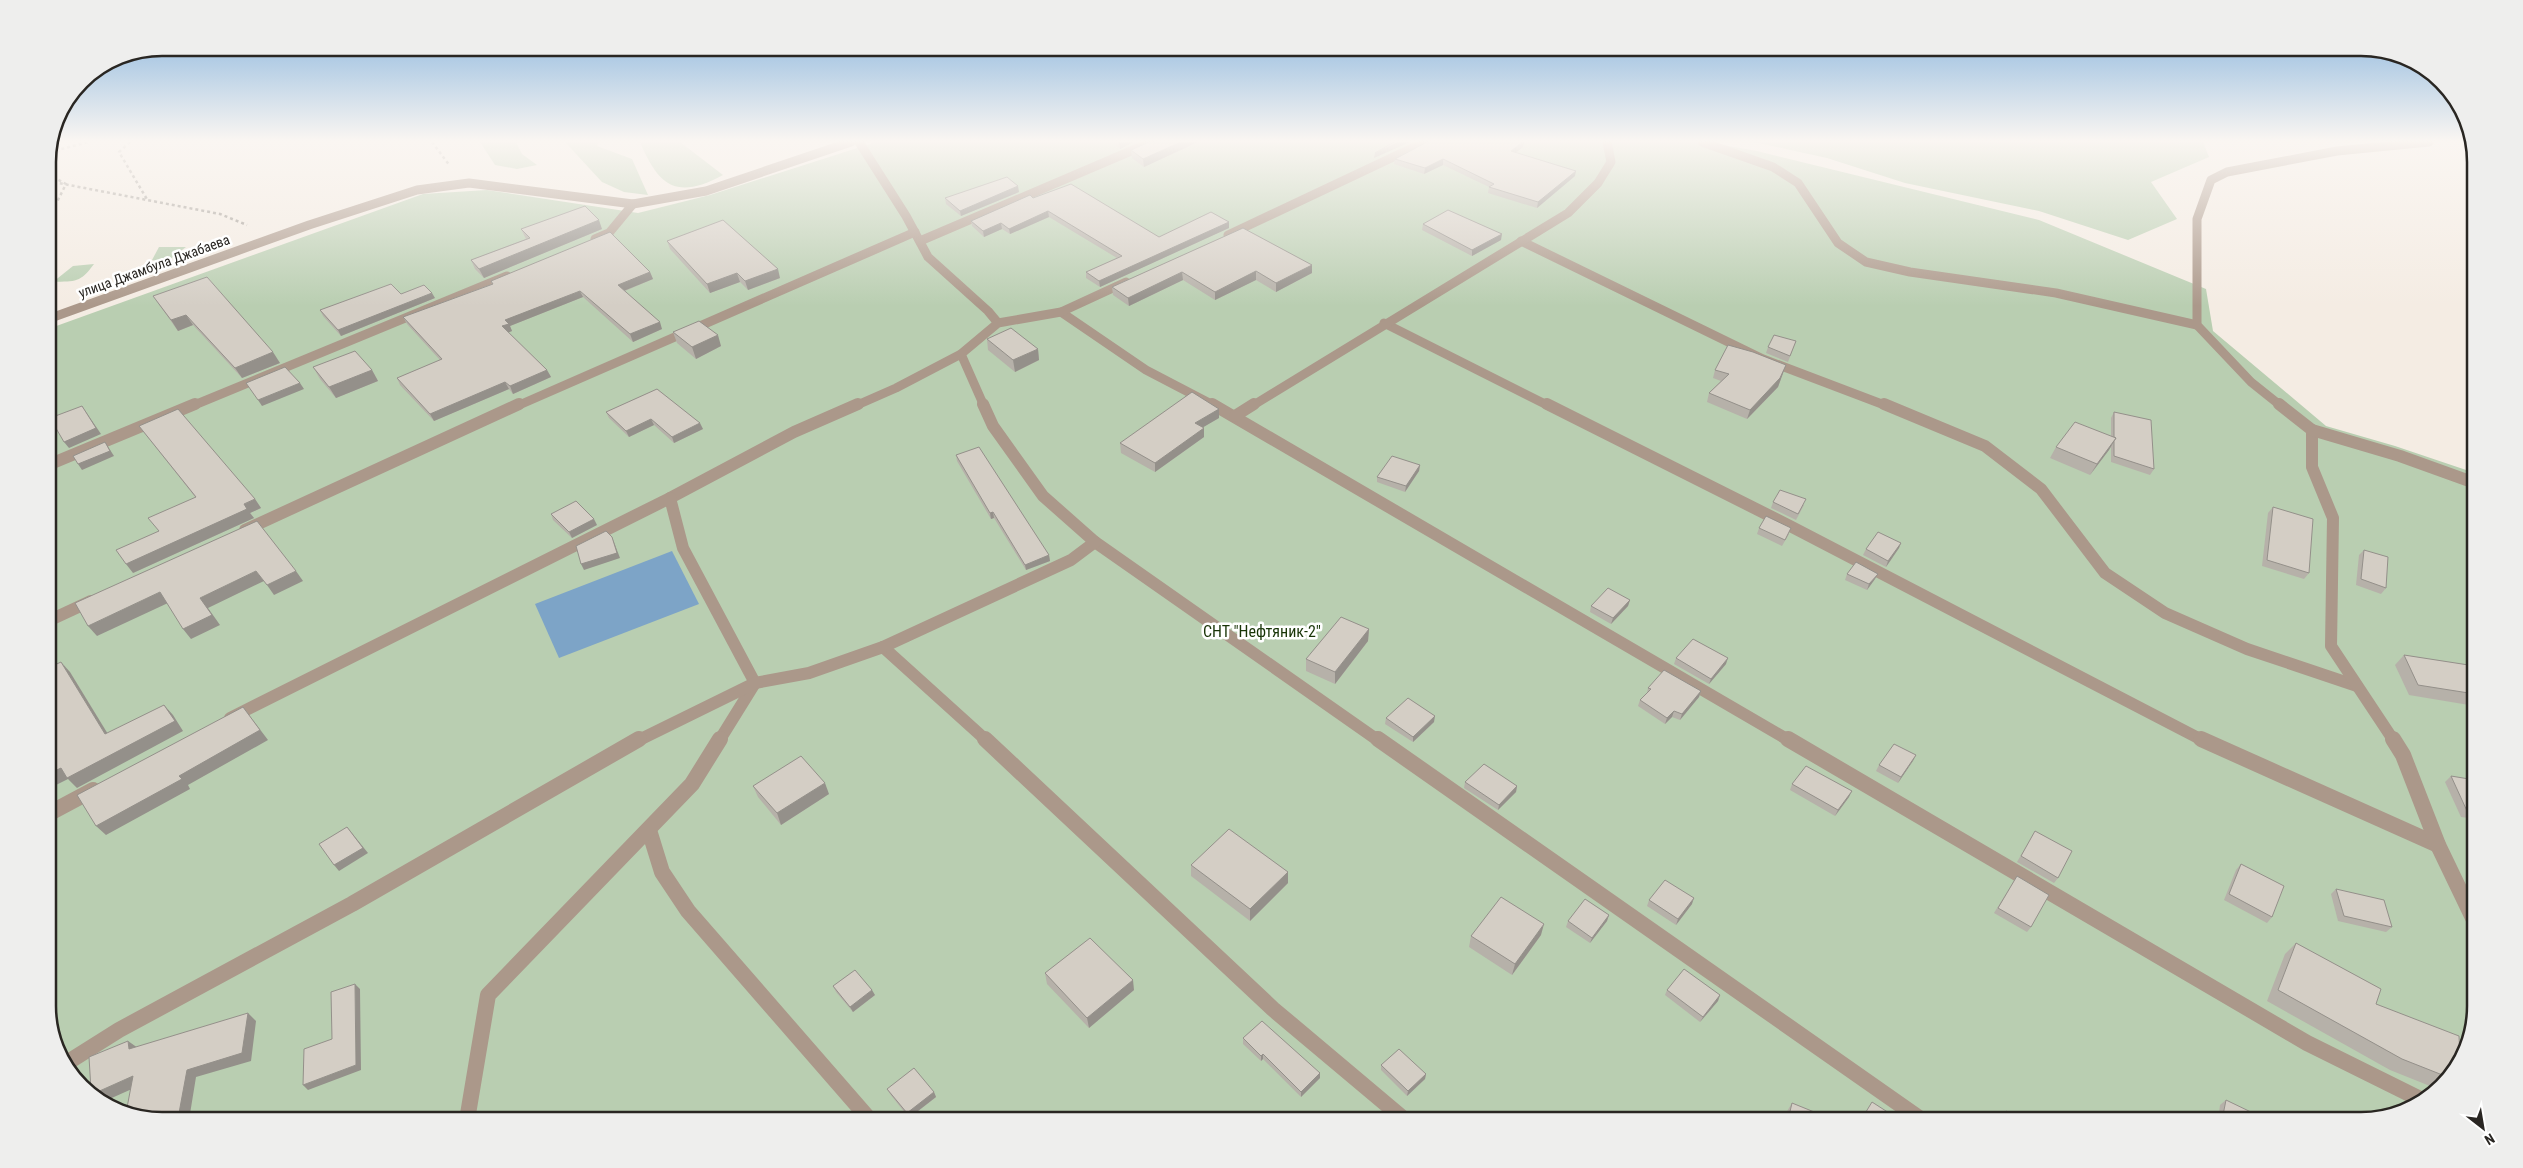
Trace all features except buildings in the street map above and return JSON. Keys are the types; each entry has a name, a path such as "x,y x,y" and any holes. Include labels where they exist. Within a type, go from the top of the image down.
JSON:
{"street":[{"name":"улица Джамбула Джабаева","path":"56,316 274,238 398,197"},
{"name":"улица Джамбула Джабаева","path":"574,197 632,204 675,197"},
{"path":"893,197 928,257 988,311 998,323"},
{"path":"237,534 553,389 1016,197"},
{"path":"1222,238 1310,197"},
{"path":"1235,416 1384,323 1568,213 1584,197"},
{"path":"1807,197 1838,242 1866,262 1910,272 2056,293 2197,325 2251,382 2312,430 2400,456 2467,480"},
{"path":"2197,325 2197,219 2204,197"},
{"path":"582,244 609,233 632,204"},
{"path":"1521,241 1763,359 1912,415 1985,446 2041,489 2104,573 2165,612 2248,649 2357,686"},
{"path":"56,462 518,271"},
{"path":"221,722 670,498 794,432 896,388 961,354 998,323 1061,312 1132,279"},
{"path":"1061,312 1146,370 1235,416 2308,1043 2415,1097"},
{"path":"1384,323 1792,528 2212,745 2438,845"},
{"path":"961,354 993,426 1044,496 1095,542 1911,1112"},
{"path":"2312,430 2312,467 2333,518 2331,646 2403,755 2438,845 2467,904"},
{"path":"670,498 683,548 755,683"},
{"path":"71,1060 119,1030 352,904 634,742 755,683 809,673 883,647 1071,560 1095,542"},
{"path":"56,617 102,596"},
{"path":"883,647 1029,780 1273,1009 1395,1112"},
{"path":"468,1112 488,995 692,784 755,683"},
{"path":"56,810 108,782"},
{"path":"649,830 662,872 688,911 863,1112"}],"path":[{"path":"126,197 220,214 274,238"},
{"path":"145,197 148,201"}],"green space":[{"name":"СНТ \"Нефтяник-2\"","path":"416,197 530,197 638,213 704,197 1943,197 2039,220 2206,289 2213,331 2326,426 2395,446 2467,470 2467,1006 2465,1027 2459,1047 2453,1059 2436,1081 2420,1094 2408,1101 2382,1110 2361,1112 162,1112 141,1110 109,1098 87,1081 74,1065 62,1040 56,1013 56,326"},
{"path":"1970,197 2161,197 2177,219 2128,240 2039,211"},
{"path":"159,247 186,247 165,263 152,260"},
{"path":"94,264 85,275 77,280 56,282 56,280 73,266"}],"water":[{"path":"672,551 699,604 559,658 535,604"}]}
